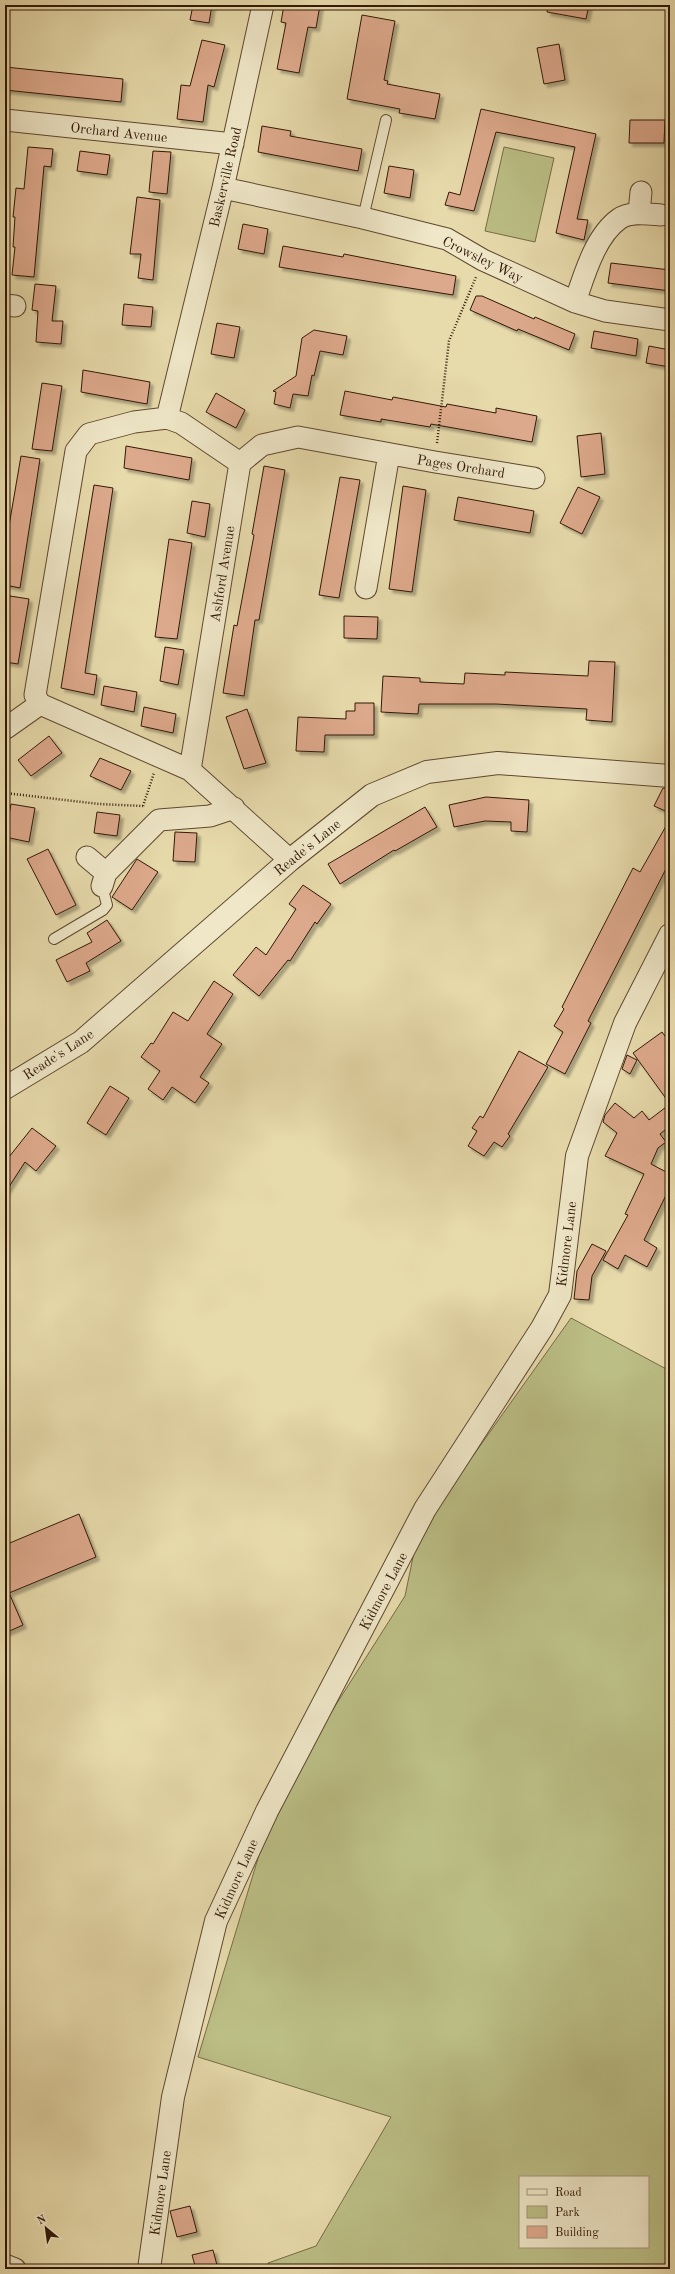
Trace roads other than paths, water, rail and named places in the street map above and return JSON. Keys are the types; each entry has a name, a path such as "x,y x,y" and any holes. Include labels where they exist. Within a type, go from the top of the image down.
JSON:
{"street":[{"name":"Baskerville Road","path":"167,418 182,348 223,188 263,5"},
{"name":"Orchard Avenue","path":"5,120 233,144"},
{"name":"Crowsley Way","path":"223,188 363,218 447,239 483,260 575,302 605,311 670,320"},
{"path":"639,213 641,192"},
{"path":"575,302 590,258 605,235 619,219 639,213 660,215"},
{"path":"240,462 181,423 167,418 134,422 89,434 76,451 35,695 40,704 190,770 290,860"},
{"name":"Pages Orchard","path":"240,462 262,445 298,437 534,478"},
{"path":"366,588 389,454"},
{"name":"Ashford Avenue","path":"190,770 240,462"},
{"path":"7,733 40,704"},
{"name":"Reade's Lane","path":"5,1088 81,1042 290,860 372,795 427,772 498,762 670,776"},
{"path":"87,857 104,880 159,820 210,816 234,808"},
{"name":"Kidmore Lane","path":"149,2269 173,2097 216,1920 267,1811 426,1509 542,1328 560,1295 577,1156 625,1023 670,935"},
{"path":"5,2265 15,2269"}],"lane":[{"path":"363,218 386,120"},
{"path":"54,939 103,910 107,905 104,880"}]}
